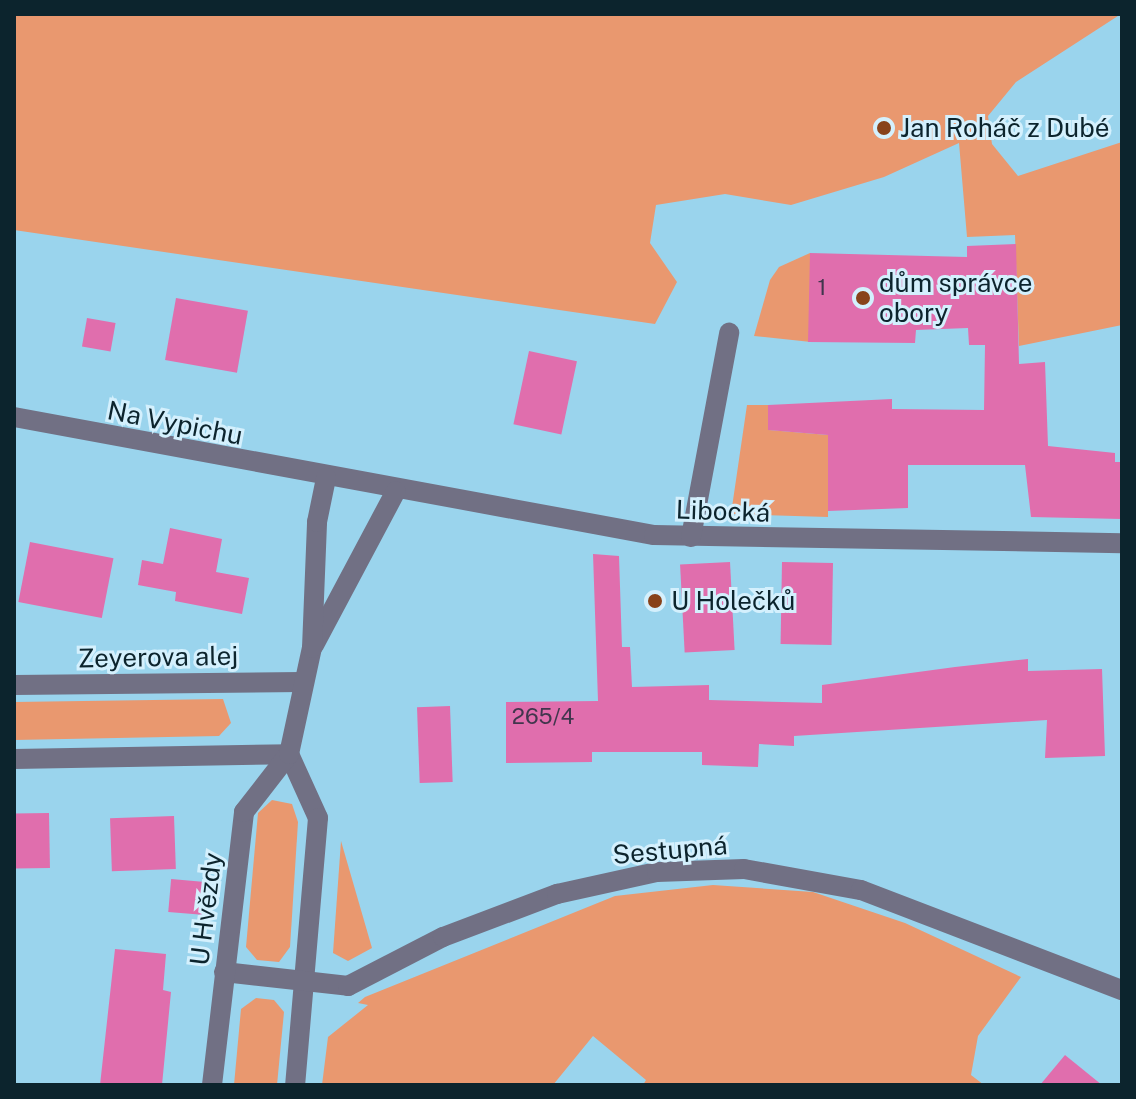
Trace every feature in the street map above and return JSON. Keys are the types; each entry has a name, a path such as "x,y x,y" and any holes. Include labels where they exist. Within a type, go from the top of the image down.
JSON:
{"street":[{"path":"691,537 729,333"},
{"name":"Na Vypichu","path":"14,417 326,478"},
{"name":"Libocká","path":"326,478 691,537 1122,543"},
{"name":"U Hvězdy","path":"312,648 317,522 326,478"},
{"name":"U Hvězdy","path":"212,1085 244,812 289,754 302,682 312,648 396,491"},
{"name":"Zeyerova alej","path":"14,685 302,682"},
{"path":"14,759 289,754 318,818 295,1085"},
{"name":"Sestupná","path":"224,972 304,982 360,983 498,913 586,886 657,872 744,869 861,890 1122,990"}],"shaded area":[{"path":"14,14 1121,14 1016,82 988,116 992,144 1018,176 1122,142 1122,325 1019,346 1015,235 967,237 959,143 884,177 791,205 725,194 656,205 650,243 677,282 655,324 14,230"},
{"path":"810,253 811,342 754,336 770,280 779,267"},
{"path":"747,405 768,405 769,430 828,435 828,517 731,514"},
{"path":"223,699 231,723 219,736 14,740 14,702"},
{"path":"272,800 292,804 298,822 290,947 279,962 257,960 246,947 258,813"},
{"path":"341,841 372,948 348,961 333,953"},
{"path":"713,885 813,892 905,923 1021,977 978,1036 971,1075 984,1085 643,1085 646,1080 593,1036 553,1085 322,1085 328,1037 368,1005 358,1003 365,997 615,896"},
{"path":"256,998 274,1000 284,1012 277,1085 234,1085 241,1009"}],"building":[{"path":"1016,244 1019,364 1045,362 1048,446 1115,453 1115,462 1122,462 1122,519 1031,517 1025,465 908,465 908,508 828,511 828,435 768,430 768,405 892,399 892,409 984,410 985,345 969,345 968,328 916,330 915,343 808,342 810,253 967,257 967,246"},
{"path":"176,298 248,311 237,373 165,360"},
{"path":"87,318 116,323 111,352 82,347"},
{"path":"529,351 577,361 561,435 513,424"},
{"path":"170,528 222,539 216,572 249,578 242,614 175,601 176,592 138,585 142,560 163,564"},
{"path":"30,542 113,558 102,618 18,602"},
{"path":"593,554 619,556 622,647 630,647 632,687 709,685 709,700 822,703 822,685 955,667 1028,659 1028,671 1102,669 1105,756 1045,758 1047,720 794,736 794,746 759,744 758,767 702,765 702,752 592,752 592,762 506,763 506,702 598,701"},
{"path":"730,562 735,650 685,652 680,565"},
{"path":"782,562 833,563 832,645 781,644"},
{"path":"450,706 453,782 420,783 417,707"},
{"path":"49,813 50,868 15,869 14,814"},
{"path":"174,816 176,869 112,871 110,818"},
{"path":"171,879 205,882 202,915 168,912"},
{"path":"115,949 166,954 163,990 171,992 162,1085 100,1085"},
{"path":"1065,1055 1102,1085 1040,1085"}],"place":[{"name":"Jan Roháč z Dubé","path":"884,128"},
{"name":"dům správce obory","path":"863,298"},
{"name":"U Holečků","path":"655,601"}]}
